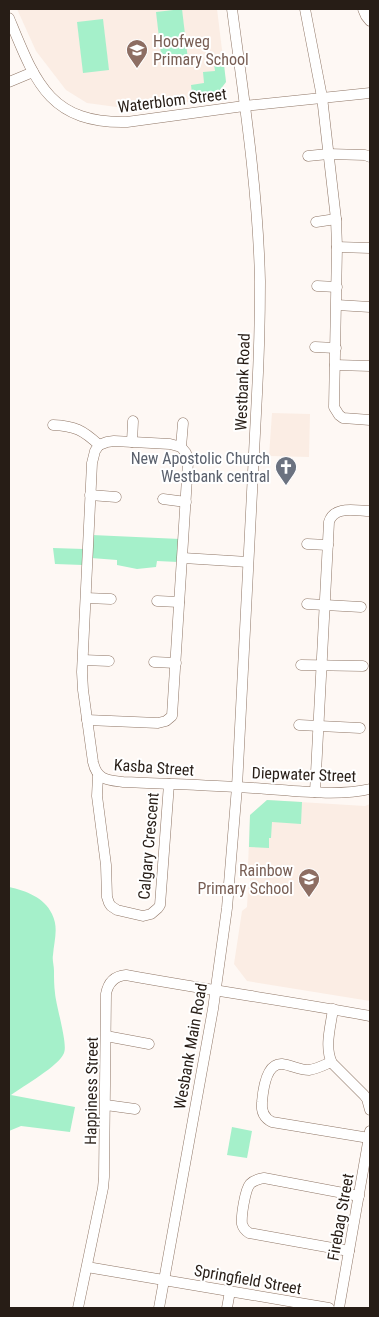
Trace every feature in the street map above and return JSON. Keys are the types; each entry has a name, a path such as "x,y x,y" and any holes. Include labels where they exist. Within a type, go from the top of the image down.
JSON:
{"street":[{"name":"Westbank Road","path":"232,9 255,206 260,280 258,394 237,787"},
{"path":"304,9 322,97 336,219 337,305 334,407 339,415 346,418 370,420"},
{"path":"363,9 370,21"},
{"name":"Waterblom Street","path":"9,18 42,88 58,104 82,117 96,121 127,122 244,106"},
{"path":"9,82 33,72"},
{"path":"244,106 370,93"},
{"path":"308,156 328,154 365,155 370,158"},
{"path":"316,222 336,219"},
{"path":"337,247 370,248"},
{"path":"317,286 337,287"},
{"path":"337,305 370,307"},
{"path":"315,347 336,348"},
{"path":"335,365 370,366"},
{"path":"132,442 133,421"},
{"path":"87,720 158,723 166,721 173,713 188,459 181,446 183,423"},
{"path":"53,425 68,425 77,428 85,432 99,445 107,442 132,442 181,446"},
{"name":"Kasba Street","path":"99,445 94,451 93,456 90,495 83,660 83,690 94,768 98,776 112,781 237,787"},
{"path":"90,495 116,497"},
{"path":"163,500 186,502"},
{"path":"315,792 329,522 334,513 342,510 370,511"},
{"path":"307,544 328,545"},
{"path":"182,558 248,562"},
{"path":"86,598 111,599"},
{"path":"157,601 179,602"},
{"path":"307,604 361,607"},
{"path":"83,660 109,661"},
{"path":"154,662 176,663"},
{"path":"301,665 363,666"},
{"path":"299,725 360,728"},
{"name":"Calgary Crescent","path":"98,776 96,796 106,865 108,900 111,906 117,910 143,916 151,914 160,905 169,784"},
{"name":"Diepwater Street","path":"237,787 315,792 354,792 370,789"},
{"name":"Wesbank Main Road","path":"159,1308 216,990 230,879 237,787"},
{"name":"Happiness Street","path":"78,1308 103,1188 107,990 110,983 117,977 126,975 216,990"},
{"path":"216,990 370,1016"},
{"path":"333,1009 329,1057 331,1062 367,1099 370,1110"},
{"path":"106,1036 149,1044"},
{"path":"331,1062 311,1070 282,1064 272,1068 268,1074 262,1104 265,1116 272,1122 370,1134"},
{"path":"106,1105 135,1109"},
{"name":"Firebag Street","path":"339,1308 370,1134"},
{"path":"349,1251 249,1233 244,1229 242,1222 246,1192 253,1181 264,1178 359,1196"},
{"name":"Springfield Street","path":"87,1267 230,1291 287,1305 329,1308"},
{"path":"227,1308 230,1291"}],"shaded area":[{"name":"Hoofweg Primary School","path":"17,9 217,9 226,82 213,99 131,109 87,103 66,90 36,51"},
{"path":"272,413 310,414 309,457 269,456"},
{"name":"Rainbow Primary School","path":"267,800 365,806 370,804 370,1001 247,981 234,964 242,911 247,907 250,883 248,866 250,815"}],"green space":[{"path":"182,9 188,60 162,63 156,12"},
{"path":"103,19 109,70 83,73 77,22"},
{"path":"223,56 226,82 213,99 193,101 191,85 204,83 203,72 215,71 213,57"},
{"path":"92,535 180,539 178,562 157,561 156,567 137,569 117,565 117,560 91,558"},
{"path":"53,548 84,549 83,565 55,564"},
{"path":"267,800 302,802 301,824 272,822 269,848 249,847 250,815"},
{"path":"9,887 39,899 49,908 54,919 56,934 53,959 54,988 65,1048 61,1058 55,1064 11,1095 75,1107 70,1132 21,1126 9,1131"},
{"path":"232,1127 252,1131 247,1158 227,1155"}],"place":[{"name":"Hoofweg Primary School","path":"137,69"},
{"name":"New Apostolic Church Westbank central","path":"286,486"},
{"name":"Rainbow Primary School","path":"309,898"}]}
